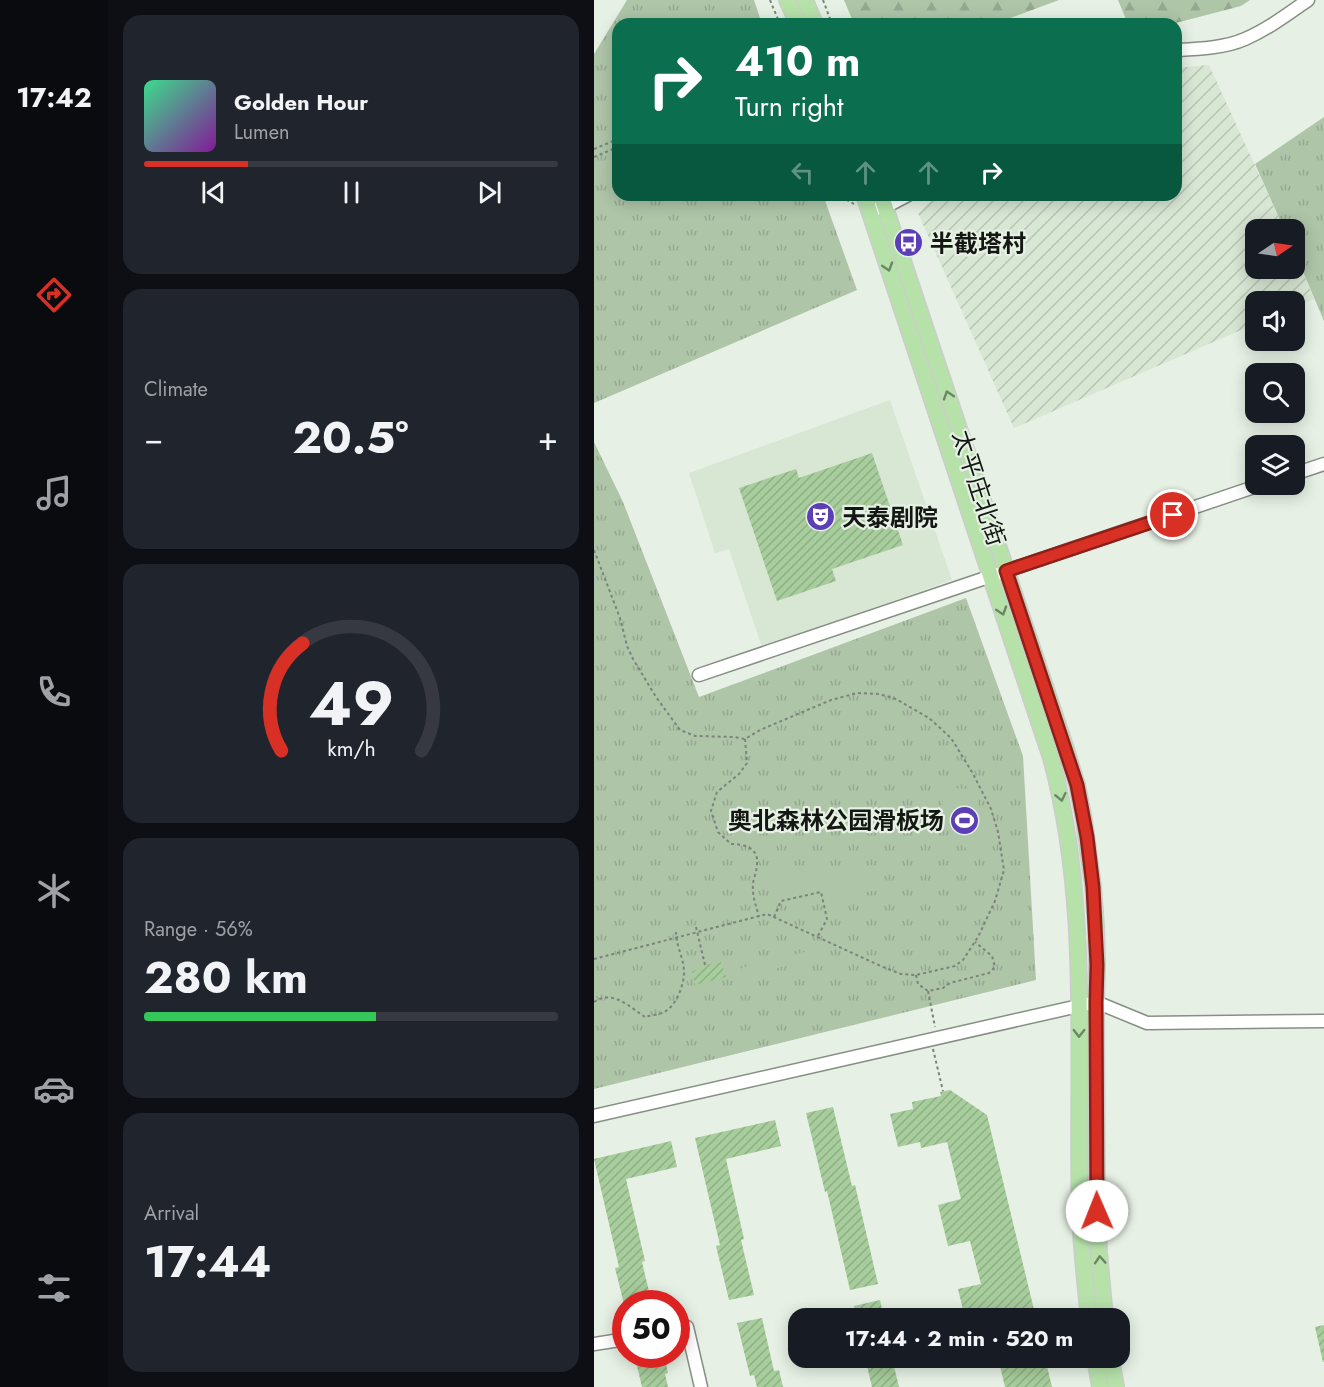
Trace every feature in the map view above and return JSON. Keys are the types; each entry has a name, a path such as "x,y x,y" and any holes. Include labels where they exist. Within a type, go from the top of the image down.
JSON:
{"main road":[{"path":"787,0 795,18"},
{"path":"805,0 812,18"},
{"name":"太平庄北街","path":"866,201 1051,758 1066,822 1074,888 1079,1006 1080,1212 1088,1308"},
{"name":"太平庄北街","path":"883,201 1077,785 1084,820 1093,887 1097,965 1097,1211 1104,1308"},
{"path":"1097,1368 1100,1387"},
{"path":"1113,1368 1116,1387"}],"street":[{"path":"1182,50 1204,49 1243,40 1272,25 1308,0"},
{"path":"869,211 883,201"},
{"path":"1305,470 1324,464"},
{"path":"699,675 1245,490"},
{"path":"594,1116 1096,1002 1147,1023 1324,1021"},
{"path":"690,1340 701,1387"},
{"path":"594,1344 612,1341"}],"path":[{"path":"770,0 778,18"},
{"path":"823,0 830,18"},
{"path":"594,149 612,142"},
{"path":"594,157 612,150"},
{"path":"594,550 620,618 627,646 656,698 680,729 695,736 745,739 760,730 831,700 857,693 879,694 896,699 929,718 951,738 991,809 998,832 1004,870 994,901 975,942 963,960 955,966 915,975 901,974 883,967 767,914 594,959"},
{"path":"745,739 747,763 739,774 717,792 711,811 718,832 731,844 743,844 754,851 758,861 753,882 753,899 759,917"},
{"path":"774,917 781,901 821,892 826,919 818,937"},
{"path":"696,927 705,966"},
{"path":"594,1002 606,997 615,998 645,1017 665,1012 674,1006 684,982 684,970 676,932"},
{"path":"928,991 989,973 995,967 992,956 975,942"},
{"path":"915,975 918,984 928,991 943,1091"}],"shaded area":[{"path":"1209,65 1279,219 1245,219 1245,279 1305,277 1314,299 1305,303 1305,291 1245,291 1245,328 1014,428 918,213 931,201 1182,201 1182,67"},
{"path":"890,400 952,580 762,647 729,549 715,553 689,473"}],"green space":[{"path":"627,0 754,0 760,18 616,18"},
{"path":"844,0 1059,0 1010,18 852,18"},
{"path":"1118,0 1250,0 1241,6 1182,21 1182,18 1126,18"},
{"path":"612,25 612,201 825,201 857,290 594,403 594,54"},
{"path":"1324,117 1324,321 1305,276 1305,219 1280,219 1255,164"},
{"path":"594,442 623,502 699,697 966,598 1023,756 1036,980 594,1089"},
{"name":"奥北森林公园滑板场","path":"947,788 970,789 976,797 983,816 990,823 992,832 966,848 956,842 952,826 943,818 944,792"},
{"path":"820,864 826,891 781,901 774,874"},
{"path":"871,865 876,890 832,900 826,875"},
{"path":"758,951 760,960 741,965 738,956"},
{"path":"808,951 810,960 791,965 789,956"},
{"path":"785,958 787,966 767,970 765,962"},
{"path":"761,964 763,971 743,975 741,968"}],"building":[{"name":"天泰剧院","path":"872,453 903,545 832,569 836,581 777,601 739,488 796,469 799,478"},
{"path":"721,962 726,977 695,985 692,971 701,969 701,966"},
{"path":"950,1090 987,1115 1034,1308 963,1308 958,1289 981,1284 970,1241 948,1246 938,1205 961,1199 947,1142 921,1148 920,1142 898,1147 890,1114 913,1109 912,1102 941,1096 940,1092"},
{"path":"833,1107 852,1186 855,1185 878,1284 850,1290 806,1113"},
{"path":"775,1120 781,1146 726,1159 754,1295 729,1300 716,1246 720,1245 695,1138"},
{"path":"671,1141 677,1167 626,1179 645,1261 642,1262 649,1290 620,1290 615,1268 619,1267 594,1159"},
{"path":"880,1300 882,1308 854,1308 854,1306"},
{"path":"762,1318 774,1371 779,1370 783,1387 757,1387 754,1375 750,1376 737,1323"},
{"path":"1324,1325 1324,1362 1323,1362 1315,1327"},
{"path":"637,1368 667,1368 668,1373 665,1374 668,1387 642,1387"},
{"path":"867,1368 894,1368 899,1387 872,1387"},
{"path":"1000,1368 1047,1368 1052,1387 1005,1387"}],"place":[{"name":"半截塔村","path":"909,243"},
{"name":"天泰剧院","path":"821,517"},
{"name":"奥北森林公园滑板场","path":"965,820"}],"route":[{"path":"1097,1211 1096,926 1087,837 1077,785 1006,571 1173,515"}]}
